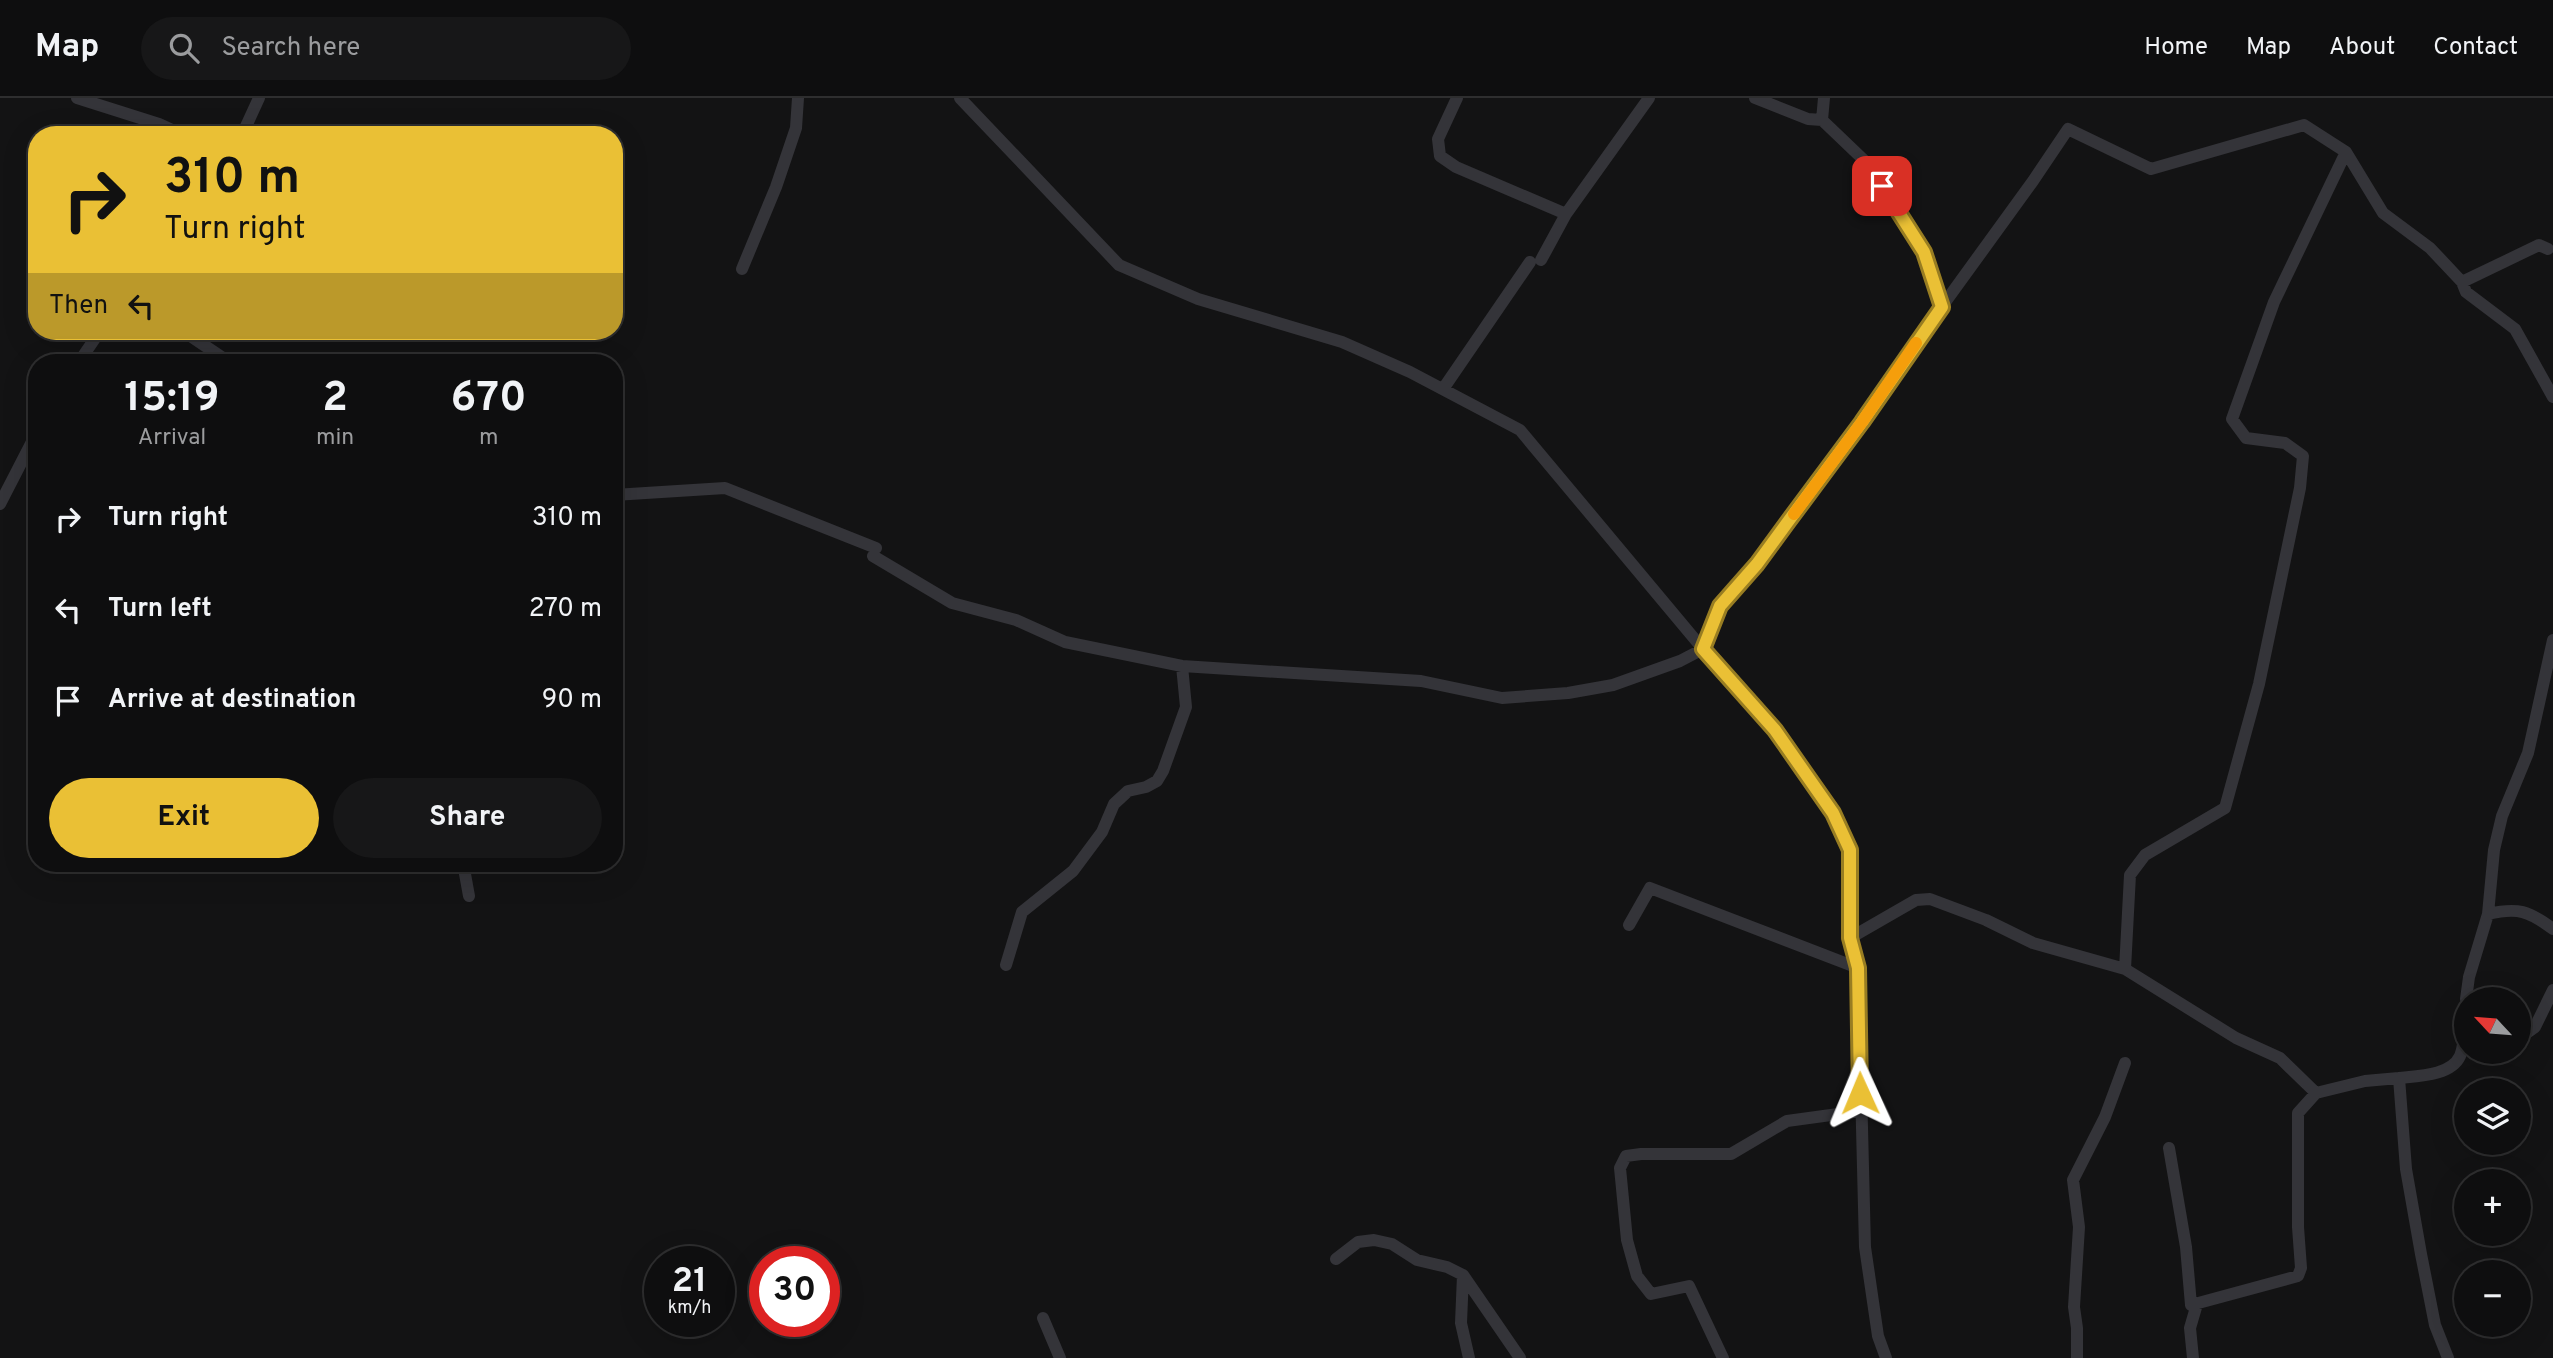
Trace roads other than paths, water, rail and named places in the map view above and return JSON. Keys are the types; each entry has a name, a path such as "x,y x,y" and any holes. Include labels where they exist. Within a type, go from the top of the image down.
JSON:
{"street":[{"path":"77,98 163,126"},
{"path":"246,126 259,98"},
{"path":"742,269 776,187 796,128 798,98"},
{"path":"960,98 1119,265 1198,299 1342,342 1443,388 1520,430 1703,649 1775,730 1833,813 1850,850 1850,938 1858,968 1865,1247 1878,1336 1886,1358"},
{"path":"1457,98 1437,139 1440,156 1456,167 1566,214"},
{"path":"1443,388 1649,98"},
{"path":"1755,98 1808,119 1822,120 1868,164 1924,252 1942,307"},
{"path":"1822,120 1825,98"},
{"path":"623,494 725,488 875,552 952,603 1016,620 1065,642 1182,666 1421,681 1502,698 1568,693 1613,685 1680,661 1703,649 1720,606 1757,564 1854,433 2068,130 2151,169 2304,125 2346,152 2382,213 2430,248 2462,282 2466,292 2515,329 2553,397"},
{"path":"2125,970 2130,876 2145,855 2225,808 2259,684 2300,488 2303,456 2285,443 2246,438 2232,419 2274,302 2346,152"},
{"path":"2462,282 2539,245 2548,249"},
{"path":"196,340 217,354"},
{"path":"0,503 28,449"},
{"path":"2468,987 2488,914 2494,850 2502,816 2528,752 2553,640"},
{"path":"1006,965 1022,912 1073,871 1102,832 1114,804 1128,791 1146,787 1157,780 1163,771 1186,707 1182,666"},
{"path":"465,872 469,896"},
{"path":"1629,925 1650,888 1858,968"},
{"path":"1850,938 1916,900 1930,899 1986,920 2033,943 2125,970 2236,1038 2280,1058 2316,1093"},
{"path":"2488,914 2507,909 2532,913 2553,929"},
{"path":"2531,1030 2535,1027 2553,990"},
{"path":"2077,1358 2074,1307 2079,1227 2073,1180 2105,1117 2125,1063"},
{"path":"2191,1305 2298,1276 2301,1268 2298,1227 2298,1112 2316,1093 2365,1081 2424,1076 2454,1064"},
{"path":"2399,1078 2410,1193 2430,1304 2448,1358"},
{"path":"1723,1358 1689,1286 1651,1294 1637,1276 1627,1240 1620,1168 1626,1156 1731,1154 1787,1121 1860,1111"},
{"path":"2168,1148 2186,1247 2191,1305"},
{"path":"1336,1259 1358,1242 1374,1240 1392,1244 1417,1260 1447,1267 1462,1275 1520,1358"},
{"path":"1462,1275 1461,1323 1469,1358"},
{"path":"2191,1305 2197,1304 2190,1328 2193,1358"},
{"path":"1043,1318 1060,1358"}]}
